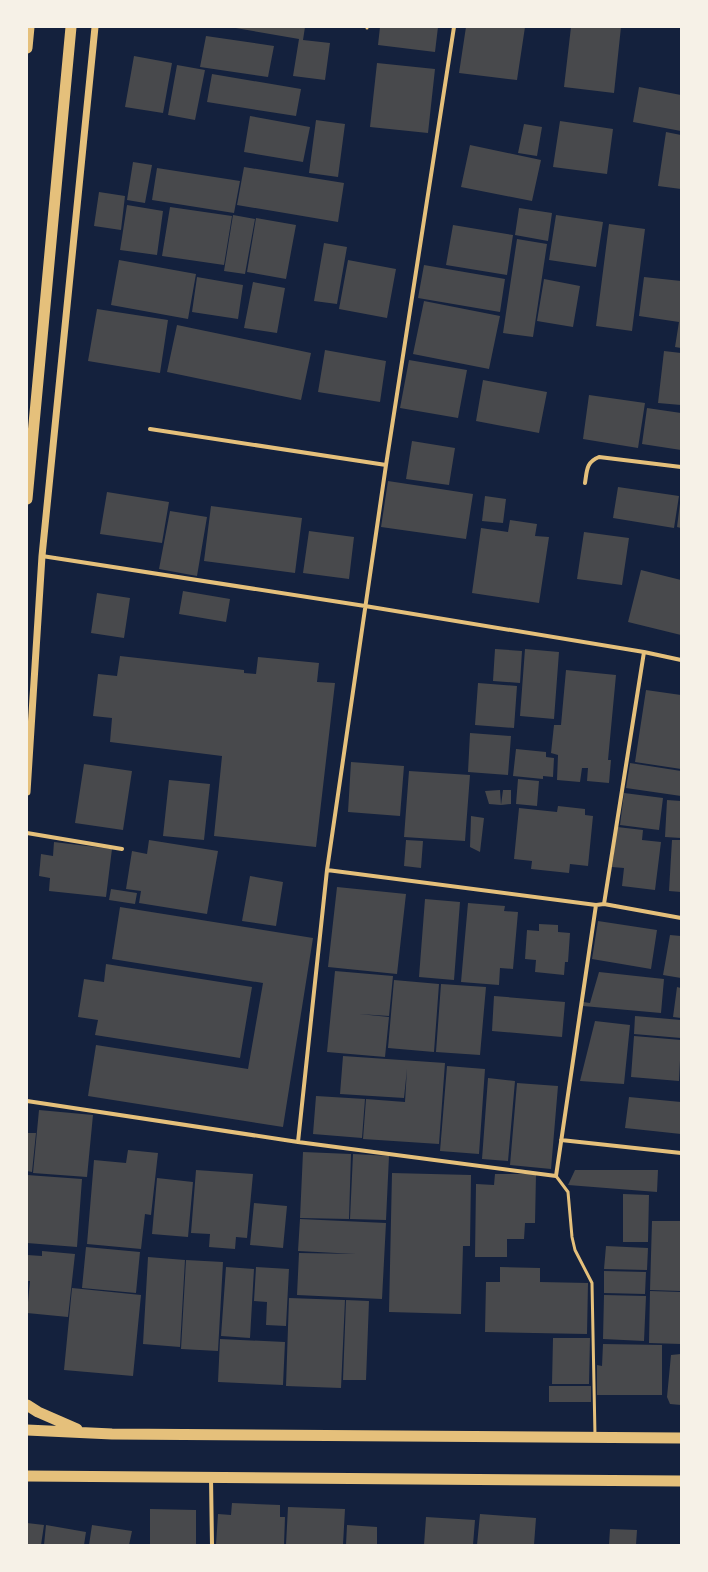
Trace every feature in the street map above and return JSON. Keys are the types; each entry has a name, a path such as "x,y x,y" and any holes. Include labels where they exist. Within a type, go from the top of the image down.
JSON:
{"highway":[{"path":"27,48 29,27"},
{"path":"27,499 71,27"},
{"path":"27,1405 69,1427 93,1433"},
{"path":"27,1430 93,1433 681,1438"},
{"path":"27,1476 681,1481"}],"street":[{"path":"27,792 42,556 95,27"},
{"path":"298,1142 327,870 386,465 454,27"},
{"path":"150,430 386,465"},
{"path":"585,483 588,466 592,459 599,457 681,467"},
{"path":"42,556 365,606 644,652 681,660"},
{"path":"604,904 644,652"},
{"path":"27,833 122,849"},
{"path":"327,870 596,905 604,904 681,918"},
{"path":"27,1101 298,1142 556,1176 596,905"},
{"path":"561,1140 681,1153"},
{"path":"211,1478 212,1545"}],"lane":[{"path":"556,1176 568,1192 572,1237 575,1250 592,1283 595,1438"}],"building":[{"path":"230,27 305,27 303,40 330,43 325,80 293,76 299,39"},
{"path":"380,27 438,27 435,52 378,45"},
{"path":"466,27 525,27 517,80 459,73"},
{"path":"571,27 621,27 614,93 564,87"},
{"path":"206,36 274,46 268,77 200,67"},
{"path":"134,56 172,63 163,113 125,107"},
{"path":"377,63 435,69 428,133 370,127"},
{"path":"177,65 205,70 195,120 168,115"},
{"path":"212,74 301,89 296,116 207,102"},
{"path":"639,87 681,95 681,131 633,122"},
{"path":"250,116 310,127 303,162 244,152"},
{"path":"316,120 345,124 338,177 309,173"},
{"path":"560,121 613,129 607,174 553,167"},
{"path":"524,124 542,127 537,156 518,153"},
{"path":"666,132 681,135 681,189 658,186"},
{"path":"470,145 541,160 532,201 461,187"},
{"path":"133,162 152,165 145,203 127,200"},
{"path":"244,167 344,183 338,222 237,205"},
{"path":"157,168 240,181 234,213 152,200"},
{"path":"99,192 125,196 121,230 94,226"},
{"path":"127,205 163,211 157,255 120,250"},
{"path":"170,207 232,216 224,265 162,256"},
{"path":"519,208 552,213 548,241 515,235"},
{"path":"233,215 255,219 245,274 224,271"},
{"path":"556,215 603,222 596,267 549,260"},
{"path":"256,218 296,225 286,279 247,272"},
{"path":"609,224 645,229 632,331 596,326"},
{"path":"453,225 513,235 507,275 446,265"},
{"path":"517,239 547,244 533,337 503,333"},
{"path":"324,243 347,247 337,304 314,301"},
{"path":"119,260 196,274 188,319 111,305"},
{"path":"348,260 396,269 387,318 339,309"},
{"path":"424,265 505,279 500,312 418,298"},
{"path":"197,277 243,285 238,319 192,312"},
{"path":"644,277 681,281 681,348 675,347 679,322 639,316"},
{"path":"544,279 580,286 573,327 537,321"},
{"path":"253,282 285,288 277,333 244,328"},
{"path":"424,301 500,316 489,369 413,354"},
{"path":"97,309 168,320 160,373 88,361"},
{"path":"177,325 311,353 301,400 167,372"},
{"path":"325,350 386,361 380,402 318,392"},
{"path":"664,351 681,353 681,405 658,403"},
{"path":"409,360 467,370 458,418 400,408"},
{"path":"483,380 547,392 539,433 476,421"},
{"path":"589,395 645,403 638,448 583,439"},
{"path":"647,408 681,413 681,450 642,444"},
{"path":"412,441 455,448 449,485 406,479"},
{"path":"388,481 473,494 466,539 381,527"},
{"path":"618,487 679,496 674,528 613,518"},
{"path":"107,492 169,502 162,543 100,534"},
{"path":"485,496 506,499 503,523 482,521"},
{"path":"681,503 681,528 677,527"},
{"path":"211,506 302,518 295,573 204,561"},
{"path":"170,511 207,517 197,576 159,569"},
{"path":"510,520 537,524 535,536 549,537 539,603 472,593 481,528 508,532"},
{"path":"309,531 354,537 349,579 303,573"},
{"path":"584,532 629,538 622,585 577,579"},
{"path":"641,570 681,580 681,635 628,622"},
{"path":"183,591 230,599 226,622 179,614"},
{"path":"97,593 130,598 124,638 91,633"},
{"path":"495,649 522,651 520,683 493,681"},
{"path":"525,649 559,652 554,719 520,716"},
{"path":"120,656 244,670 244,673 256,674 258,657 319,663 317,682 335,683 316,847 214,836 222,756 110,742 112,718 93,716 98,674 117,676"},
{"path":"566,670 616,675 608,760 611,760 609,783 587,781 588,768 582,768 580,782 557,780 558,755 551,753 554,725 561,725"},
{"path":"478,683 517,686 514,728 475,725"},
{"path":"646,690 681,695 681,769 635,762"},
{"path":"470,733 511,736 508,775 468,772"},
{"path":"516,749 546,752 546,757 554,758 553,777 543,776 543,779 513,776"},
{"path":"351,762 404,766 400,816 348,812"},
{"path":"630,763 681,771 681,796 626,788"},
{"path":"84,764 132,771 123,830 75,823"},
{"path":"409,771 470,775 465,841 404,837"},
{"path":"518,779 539,781 537,806 516,804"},
{"path":"169,780 210,784 204,840 163,836"},
{"path":"500,790 501,805 489,804 485,791"},
{"path":"503,790 511,790 511,804 501,805"},
{"path":"624,793 663,798 659,830 620,825"},
{"path":"667,800 681,801 681,838 665,837"},
{"path":"558,806 585,809 585,815 593,816 588,866 570,864 569,873 531,869 532,861 514,859 519,808 557,812"},
{"path":"471,816 484,818 480,852 470,847"},
{"path":"617,827 643,830 642,840 661,842 655,890 622,886 624,868 612,867"},
{"path":"149,840 218,851 207,914 139,903 141,891 126,889 132,851 147,854"},
{"path":"406,840 423,841 421,868 404,866"},
{"path":"672,840 681,840 681,892 669,891"},
{"path":"54,842 112,849 106,897 49,891 50,878 39,876 41,854 53,856"},
{"path":"250,876 283,882 276,926 242,921"},
{"path":"337,887 406,894 397,974 328,967"},
{"path":"111,889 137,893 135,904 109,900"},
{"path":"425,899 460,902 454,980 419,977"},
{"path":"468,903 505,906 504,911 518,912 513,969 500,968 499,985 461,982"},
{"path":"120,907 313,938 283,1127 88,1096 96,1045 248,1069 263,983 112,959"},
{"path":"598,921 657,930 651,969 592,959"},
{"path":"539,924 558,925 558,932 570,933 568,962 565,962 564,975 535,972 536,960 525,959 527,930 539,931"},
{"path":"670,935 681,936 681,978 663,975"},
{"path":"106,964 252,987 240,1058 95,1035 98,1020 78,1017 84,979 104,982"},
{"path":"335,971 393,976 389,1016 359,1014 389,1017 385,1057 327,1052"},
{"path":"599,972 664,979 661,1013 583,1006 583,1002 590,1003"},
{"path":"394,980 439,984 434,1052 388,1048"},
{"path":"441,984 486,987 480,1055 436,1052"},
{"path":"677,987 681,988 681,1018 673,1017"},
{"path":"494,996 565,1002 562,1037 492,1031"},
{"path":"635,1016 681,1020 681,1038 634,1034"},
{"path":"595,1021 630,1025 624,1084 580,1081"},
{"path":"634,1036 681,1040 679,1081 631,1077"},
{"path":"343,1056 445,1063 439,1144 363,1139 366,1099 405,1102 407,1069 404,1098 340,1094"},
{"path":"447,1066 485,1069 479,1154 440,1151"},
{"path":"488,1078 515,1081 508,1161 482,1159"},
{"path":"517,1083 558,1086 551,1169 510,1165"},
{"path":"316,1096 365,1099 362,1138 313,1134"},
{"path":"629,1097 681,1102 681,1134 625,1128"},
{"path":"39,1110 93,1115 87,1177 33,1173"},
{"path":"27,1133 36,1133 32,1172 27,1171"},
{"path":"128,1150 158,1153 151,1215 145,1214 141,1249 87,1244 94,1160 126,1163"},
{"path":"303,1152 351,1154 349,1219 300,1218"},
{"path":"353,1154 389,1156 386,1220 350,1219"},
{"path":"196,1170 253,1174 247,1238 236,1237 235,1249 209,1247 210,1234 191,1233"},
{"path":"575,1170 658,1170 657,1192 568,1185"},
{"path":"392,1173 471,1175 470,1246 463,1246 461,1314 389,1312"},
{"path":"495,1174 536,1174 535,1223 525,1223 524,1239 507,1239 507,1257 475,1257 476,1184 494,1185"},
{"path":"27,1175 82,1179 77,1247 27,1243"},
{"path":"157,1178 193,1182 188,1237 152,1234"},
{"path":"623,1194 649,1195 648,1242 623,1242"},
{"path":"254,1203 287,1206 283,1248 250,1245"},
{"path":"300,1219 386,1223 382,1299 297,1295 299,1253 356,1254 298,1251"},
{"path":"652,1221 681,1221 681,1291 650,1290"},
{"path":"606,1246 648,1248 647,1270 604,1269"},
{"path":"86,1247 140,1252 136,1293 82,1288"},
{"path":"42,1251 75,1254 68,1317 27,1313 30,1281 27,1281 27,1255 42,1256"},
{"path":"148,1257 185,1260 180,1347 143,1344"},
{"path":"186,1260 223,1262 218,1351 181,1349"},
{"path":"226,1267 254,1269 250,1338 221,1336"},
{"path":"256,1267 289,1269 286,1326 266,1325 267,1302 254,1301"},
{"path":"500,1267 540,1268 540,1282 588,1283 587,1334 485,1332 486,1282 500,1282"},
{"path":"604,1271 646,1272 645,1294 604,1293"},
{"path":"72,1288 141,1295 133,1376 64,1370"},
{"path":"650,1291 681,1292 681,1344 649,1343"},
{"path":"604,1295 646,1296 644,1341 603,1339"},
{"path":"289,1298 345,1300 341,1388 286,1386"},
{"path":"346,1300 369,1301 366,1380 343,1380"},
{"path":"553,1338 590,1338 589,1384 552,1384"},
{"path":"220,1339 285,1342 283,1385 218,1382"},
{"path":"603,1344 662,1345 662,1395 597,1395 597,1365 602,1366"},
{"path":"681,1354 681,1405 670,1404 667,1397 671,1355"},
{"path":"549,1386 591,1386 591,1402 549,1402"},
{"path":"232,1503 280,1505 280,1517 285,1517 284,1545 216,1545 218,1514 231,1515"},
{"path":"288,1507 345,1509 343,1545 286,1545"},
{"path":"150,1509 196,1510 196,1545 150,1545"},
{"path":"480,1514 536,1518 534,1545 477,1545"},
{"path":"426,1517 475,1520 473,1545 424,1545"},
{"path":"27,1523 44,1525 41,1545 27,1545"},
{"path":"46,1525 86,1532 84,1545 44,1545"},
{"path":"92,1525 132,1531 129,1545 89,1545"},
{"path":"347,1525 377,1527 377,1545 346,1545"},
{"path":"610,1529 637,1530 636,1545 609,1545"}]}
